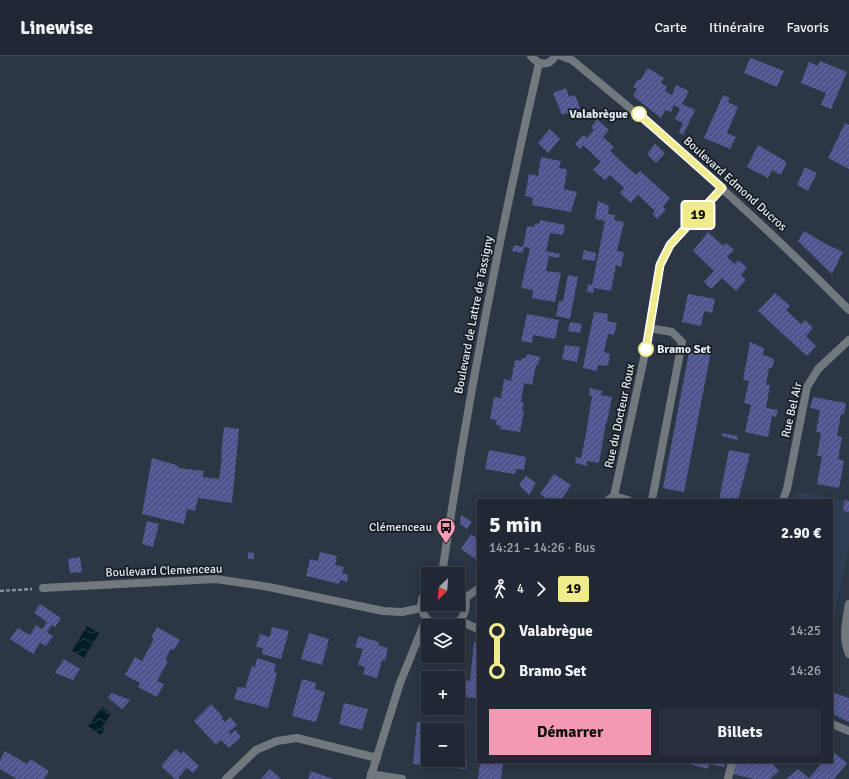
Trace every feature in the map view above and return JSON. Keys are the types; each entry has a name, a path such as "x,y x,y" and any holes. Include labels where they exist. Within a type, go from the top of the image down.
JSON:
{"street":[{"path":"531,56 539,63 549,62 555,56"},
{"name":"Boulevard Edmond Ducros","path":"561,56 572,60 639,114 788,248 849,310"},
{"name":"Boulevard de Lattre de Tassigny","path":"443,567 458,465 511,185 539,63"},
{"name":"Rue du Docteur Roux","path":"611,498 650,328 660,265 670,245 722,188"},
{"path":"650,328 672,332 682,342 652,499"},
{"name":"Rue Bel Air","path":"783,499 787,489 807,387 818,369 849,340"},
{"name":"Boulevard Clemenceau","path":"43,588 216,579 269,587 383,611 402,612 421,608"},
{"path":"465,598 477,590"},
{"path":"849,604 845,628 845,645 849,654"},
{"path":"422,611 426,619"},
{"path":"465,623 477,629"},
{"path":"402,779 370,777 400,683 421,631"},
{"path":"833,724 849,731"},
{"path":"226,779 256,750 277,741 297,738 376,758"},
{"path":"728,779 732,763"}],"path":[{"path":"0,591 43,588"}],"shaded area":[{"path":"796,491 849,501 849,546 833,620 833,499 793,499"}],"water":[{"path":"87,626 99,633 84,658 72,651"},
{"path":"102,707 111,714 102,727 105,729 101,735 88,726"}],"building":[{"path":"750,58 784,71 777,87 744,73"},
{"path":"820,61 847,72 831,109 821,105 826,93 801,83 809,62 818,66"},
{"path":"648,68 664,78 661,83 667,87 665,91 672,95 676,85 689,91 682,104 695,110 683,135 679,132 683,123 675,119 680,109 674,105 671,112 665,110 661,118 633,96 637,89 633,87"},
{"path":"566,88 569,97 575,95 580,108 562,115 553,93"},
{"path":"723,95 730,98 728,102 738,107 727,133 736,137 730,149 704,138"},
{"path":"597,119 609,130 603,137 614,147 610,151 636,175 640,171 670,198 663,207 666,210 657,219 652,214 655,211 638,195 631,203 620,193 624,188 610,175 605,180 593,170 601,162 583,145 580,149 575,144 583,135 587,138 594,130 591,127"},
{"path":"845,123 849,125 849,169 828,158"},
{"path":"550,129 560,139 548,153 538,143"},
{"path":"655,144 665,153 656,163 647,154"},
{"path":"758,145 787,162 781,175 772,170 768,178 747,167"},
{"path":"541,157 561,161 559,168 567,169 564,189 577,192 571,212 532,205 533,198 525,196 529,174 538,176"},
{"path":"805,167 817,173 808,191 797,185"},
{"path":"598,201 609,206 608,214 615,215 614,220 624,222 617,251 624,252 621,267 616,265 611,291 594,288 593,293 587,292 588,284 592,285 605,221 595,219"},
{"path":"540,220 565,225 563,235 550,233 546,251 560,254 559,258 549,256 546,271 561,273 555,302 532,298 533,290 521,288 530,248 524,247 523,253 512,251 514,245 523,247 527,226 534,227 535,223 539,224"},
{"path":"804,231 843,252 832,274 798,241"},
{"path":"708,232 723,246 726,243 734,250 727,257 735,264 738,260 747,268 741,275 746,280 736,291 722,278 711,289 704,282 714,271 693,251"},
{"path":"584,250 596,253 595,261 582,259"},
{"path":"568,275 578,277 570,319 556,316 559,301 563,301"},
{"path":"775,293 790,306 786,310 801,324 805,320 813,328 806,336 816,346 807,356 758,311"},
{"path":"688,294 715,299 712,313 704,311 701,326 682,322"},
{"path":"594,312 608,314 607,321 617,323 614,335 608,334 604,352 610,354 608,366 598,365 597,371 583,368"},
{"path":"527,314 559,320 555,339 533,335 532,343 521,341"},
{"path":"570,322 582,324 580,333 568,331"},
{"path":"750,342 764,348 763,355 774,360 772,368 769,368 766,385 770,385 766,408 778,410 776,417 772,416 768,437 745,432 751,405 744,403 749,381 743,380"},
{"path":"565,345 580,347 577,362 562,359"},
{"path":"690,347 711,351 684,492 663,488"},
{"path":"527,354 540,357 538,365 536,365 532,385 524,383 521,402 524,403 522,410 524,411 520,432 500,429 501,426 496,425 497,420 490,419 494,397 501,398 504,379 511,381 515,360 521,361 522,358 526,358"},
{"path":"590,388 602,391 601,395 612,397 599,463 587,461 587,466 575,463 576,457 581,458 586,434 592,396 589,395"},
{"path":"813,397 846,403 844,414 841,414 837,436 842,437 838,459 844,461 839,488 817,484 822,456 817,456 821,433 816,432 820,410 810,408"},
{"path":"224,427 239,429 232,503 198,498 195,511 187,509 184,524 142,514 152,458 176,465 179,468 204,471 203,477 219,479"},
{"path":"722,433 738,436 737,440 722,436"},
{"path":"489,450 526,457 524,470 516,469 515,474 485,469"},
{"path":"729,450 750,454 738,499 719,499"},
{"path":"554,474 571,485 562,499 547,499 540,494"},
{"path":"526,476 536,483 529,495 519,485"},
{"path":"845,500 849,501 849,512 843,511"},
{"path":"461,515 472,522 467,529 460,524"},
{"path":"147,521 159,524 153,547 142,544"},
{"path":"471,534 477,538 477,560 461,549"},
{"path":"248,552 254,553 254,559 248,559"},
{"path":"320,552 337,556 335,565 344,567 342,573 348,575 347,582 340,580 339,584 306,576 310,559 318,561"},
{"path":"80,557 82,572 70,573 68,559"},
{"path":"40,604 61,618 55,627 52,625 47,632 53,636 46,646 40,643 33,654 10,639 18,628 30,635 36,625 42,629 47,622 34,613"},
{"path":"157,627 180,640 174,650 171,649 165,660 168,661 157,681 164,684 157,697 138,687 140,683 125,675 135,657 142,661 154,639 151,638"},
{"path":"272,627 289,631 281,659 262,654 263,648 256,647 260,634 270,637"},
{"path":"309,633 329,639 322,665 301,659"},
{"path":"359,636 379,642 378,645 388,648 385,661 382,660 377,678 363,674 365,667 358,665 363,649 355,647"},
{"path":"474,642 477,643 477,698 465,697 465,680 470,681"},
{"path":"257,658 276,664 274,672 277,673 268,708 234,699 238,687 245,688 252,666 255,667"},
{"path":"64,659 80,669 73,680 55,673"},
{"path":"449,669 459,671 449,671"},
{"path":"302,679 316,683 315,689 325,692 316,722 292,716"},
{"path":"833,692 849,698 849,722 833,714"},
{"path":"112,693 130,700 122,709 108,698"},
{"path":"344,703 368,709 362,730 339,724"},
{"path":"211,704 223,717 221,718 225,722 230,717 237,725 229,732 231,734 235,730 241,737 229,748 221,740 216,745 194,721"},
{"path":"417,722 431,723 421,723 421,765 413,764"},
{"path":"176,749 181,754 183,751 199,766 193,773 187,768 178,778 180,779 175,779 161,766"},
{"path":"5,751 27,764 30,759 49,771 44,779 17,779 0,769 0,760"},
{"path":"833,752 847,763 834,779 786,779 798,769 809,778 822,763 833,763"},
{"path":"465,759 467,759 466,769 445,767 465,767"},
{"path":"480,763 503,763 501,779 478,779"},
{"path":"686,763 725,763 724,767 709,764 708,769"},
{"path":"735,763 774,763 773,764 779,771 770,779 754,779 733,774"},
{"path":"270,769 281,779 261,779"},
{"path":"311,771 333,779 308,779"}],"bus line":[{"name":"19","path":"639,114 722,188 670,245 660,265 646,349"}],"place":[{"name":"Valabrègue","path":"639,114"},
{"name":"Bramo Set","path":"646,349"},
{"name":"Clémenceau","path":"446,544"}]}
